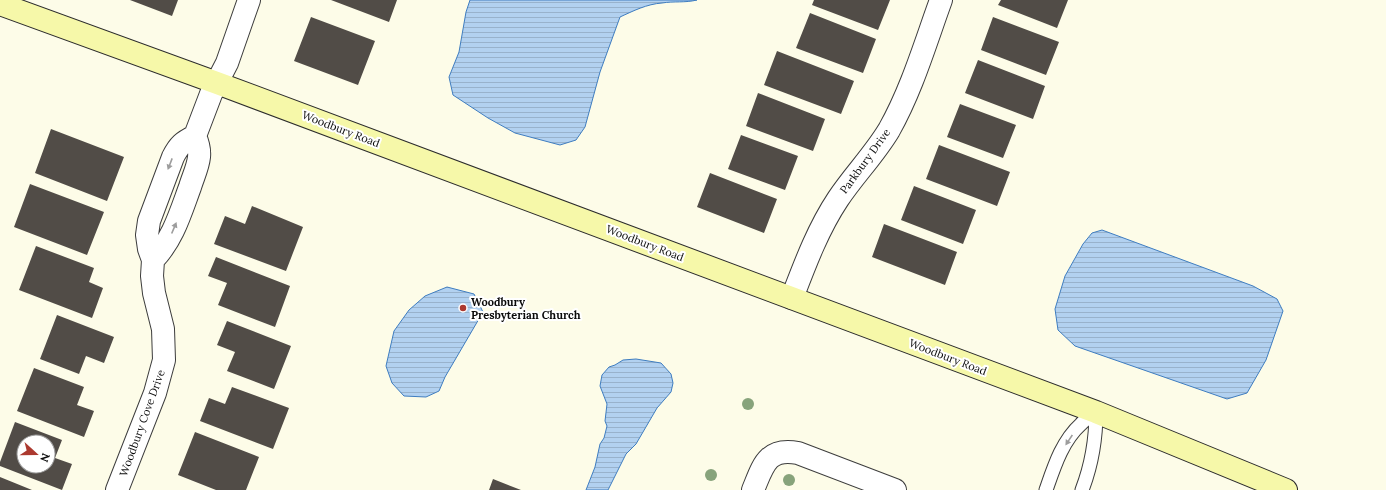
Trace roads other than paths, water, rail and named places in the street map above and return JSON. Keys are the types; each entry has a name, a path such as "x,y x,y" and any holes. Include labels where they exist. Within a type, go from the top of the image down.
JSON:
{"street":[{"name":"Woodbury Cove Drive","path":"117,490 155,393 164,360 163,329 154,293 152,276 153,260 149,249 147,235 149,221 173,157 178,148 195,136 206,107 227,63 250,0"},
{"name":"Parkbury Drive","path":"792,298 824,223 838,199 884,137 901,106 911,84 941,0"},
{"name":"Woodbury Road","path":"0,4 217,82 1096,412 1286,490"},
{"path":"753,490 764,464 771,456 789,451 798,453 895,490"}],"lane":[{"path":"1046,490 1057,461 1067,441 1080,424 1096,412"},
{"path":"1082,490 1089,472 1094,451 1096,412"}],"water":[{"path":"470,0 697,0 666,2 651,5 620,17 600,72 585,127 576,140 560,145 515,133 488,118 453,95 449,77 459,52 466,12"},
{"path":"1102,230 1253,286 1277,299 1283,311 1266,360 1247,393 1227,399 1075,346 1058,330 1055,309 1065,276 1083,244 1092,233"},
{"path":"447,287 474,294 483,312 445,377 439,391 426,397 404,396 392,383 386,366 394,331 409,310 425,296"},
{"path":"636,359 661,363 671,374 673,383 671,392 657,408 636,444 626,454 608,490 586,490 595,467 600,444 604,438 607,426 605,421 607,404 600,386 602,375 609,367 623,360"}],"place":[{"name":"Woodbury Presbyterian Church","path":"463,308"}]}
